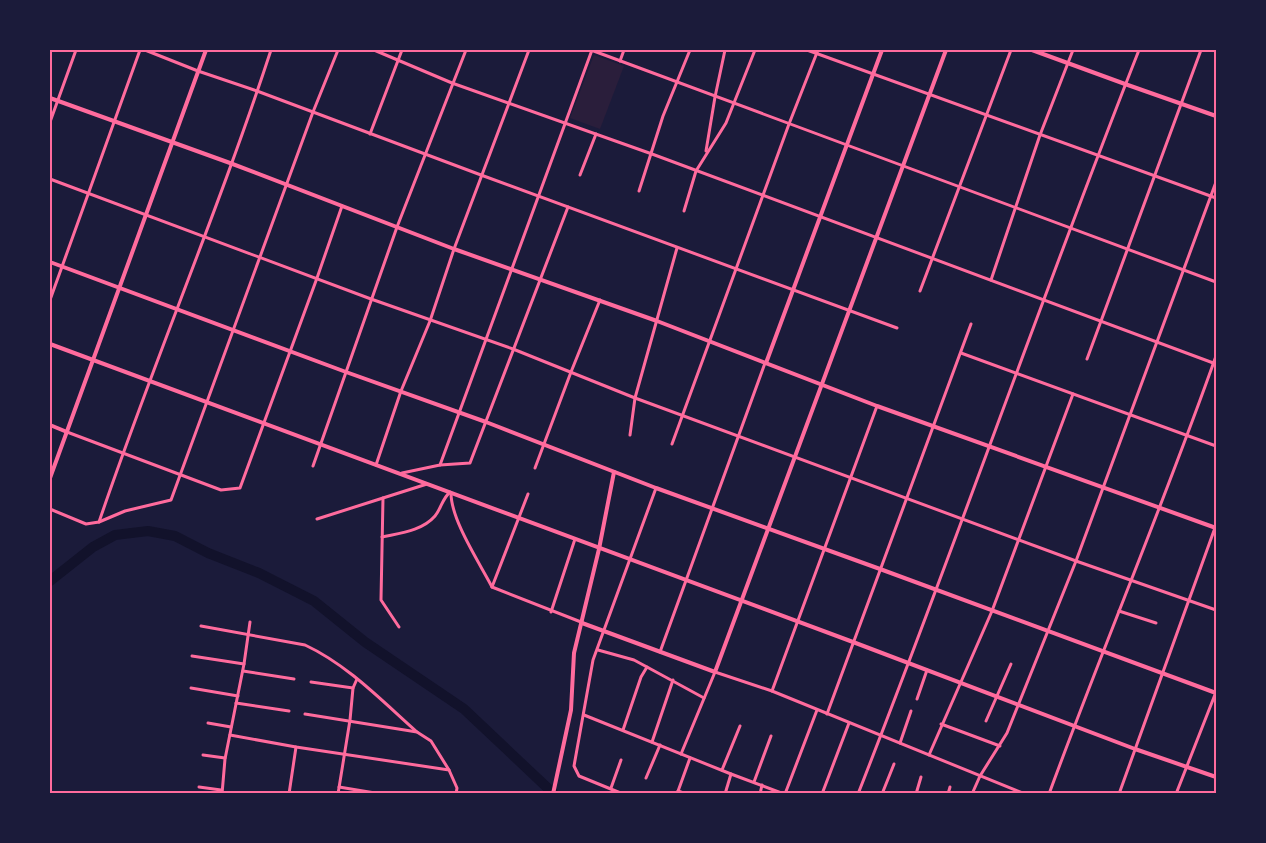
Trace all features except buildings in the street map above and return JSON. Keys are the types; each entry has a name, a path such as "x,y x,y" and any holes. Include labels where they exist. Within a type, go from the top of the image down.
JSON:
{"street":[{"path":"50,122 76,50"},
{"path":"50,300 140,50"},
{"path":"145,50 897,328"},
{"path":"50,478 91,360 206,50"},
{"path":"99,522 149,381 205,237 271,50"},
{"path":"50,509 86,524 99,522 124,511 171,500 313,112 338,50"},
{"path":"374,50 452,83 652,154 1215,364"},
{"path":"370,134 402,50"},
{"path":"313,466 397,227 466,50"},
{"path":"376,465 401,391 430,321 481,175 529,50"},
{"path":"440,465 592,50 1216,282"},
{"path":"620,61 624,50"},
{"path":"639,191 663,116 690,50"},
{"path":"706,152 714,97 725,50"},
{"path":"684,211 696,171 717,138 734,104 755,50"},
{"path":"807,50 818,52 872,74 1216,198"},
{"path":"660,652 685,579 882,50"},
{"path":"681,754 715,672 946,50"},
{"path":"920,291 1011,50"},
{"path":"1032,50 1216,116"},
{"path":"991,280 1040,135 1073,50"},
{"path":"858,794 910,663 1044,299 1139,50"},
{"path":"1087,359 1201,50"},
{"path":"672,444 789,124 818,52"},
{"path":"50,98 230,163 454,249 657,321 877,406 1216,527 1119,794"},
{"path":"580,175 596,134"},
{"path":"50,180 430,321 513,349 635,398 962,519 1216,610"},
{"path":"972,794 1000,746 1076,561 1216,182"},
{"path":"50,425 221,490 240,488 342,206"},
{"path":"402,473 440,465 470,463 568,206"},
{"path":"630,435 635,398 677,248"},
{"path":"50,262 460,412 712,509 880,568 1216,693 1176,794"},
{"path":"535,468 570,372 600,300"},
{"path":"827,714 971,324"},
{"path":"50,344 402,473 1135,749 1187,765 1216,777"},
{"path":"961,353 1216,446"},
{"path":"1049,794 1161,507 1216,356"},
{"path":"929,755 992,611 1073,394"},
{"path":"772,691 877,406"},
{"path":"553,794 571,710 574,653 599,549 614,472"},
{"path":"317,519 429,484"},
{"path":"623,794 579,776 574,766 593,660 656,488"},
{"path":"382,537 406,532 427,524 437,514 444,498 451,492"},
{"path":"451,492 457,518 492,587 551,612 772,691 1024,794"},
{"path":"492,587 528,494"},
{"path":"383,498 381,600 399,627"},
{"path":"551,612 575,539"},
{"path":"1119,611 1156,623"},
{"path":"199,787 222,792 225,759 243,671 250,622"},
{"path":"201,626 305,645 317,650 357,679 417,732 431,741 449,770 457,788 456,794"},
{"path":"597,650 634,660 704,698"},
{"path":"192,656 244,664"},
{"path":"986,721 1011,664"},
{"path":"622,730 647,667"},
{"path":"917,699 927,670"},
{"path":"243,671 294,679"},
{"path":"338,794 353,688 357,679"},
{"path":"652,742 673,680"},
{"path":"311,682 353,688"},
{"path":"191,688 238,696"},
{"path":"236,703 289,711"},
{"path":"584,715 785,794 817,710"},
{"path":"900,743 912,711"},
{"path":"306,714 417,732"},
{"path":"208,723 231,727"},
{"path":"822,794 849,723"},
{"path":"941,724 1000,746"},
{"path":"722,770 740,726"},
{"path":"230,735 449,770"},
{"path":"754,782 771,736"},
{"path":"646,778 660,745"},
{"path":"289,794 296,747"},
{"path":"203,755 225,759"},
{"path":"686,794 678,792 690,758"},
{"path":"611,788 621,759"},
{"path":"882,794 894,764"},
{"path":"725,794 731,774"},
{"path":"916,794 921,777"},
{"path":"760,794 762,785"},
{"path":"339,787 381,794"},
{"path":"948,794 950,787"}],"shaded area":[{"path":"594,55 624,66 600,129 570,118"}],"waterway":[{"path":"50,581 93,547 115,535 148,531 175,536 208,553 259,573 314,601 365,642 464,709 554,794"}]}
